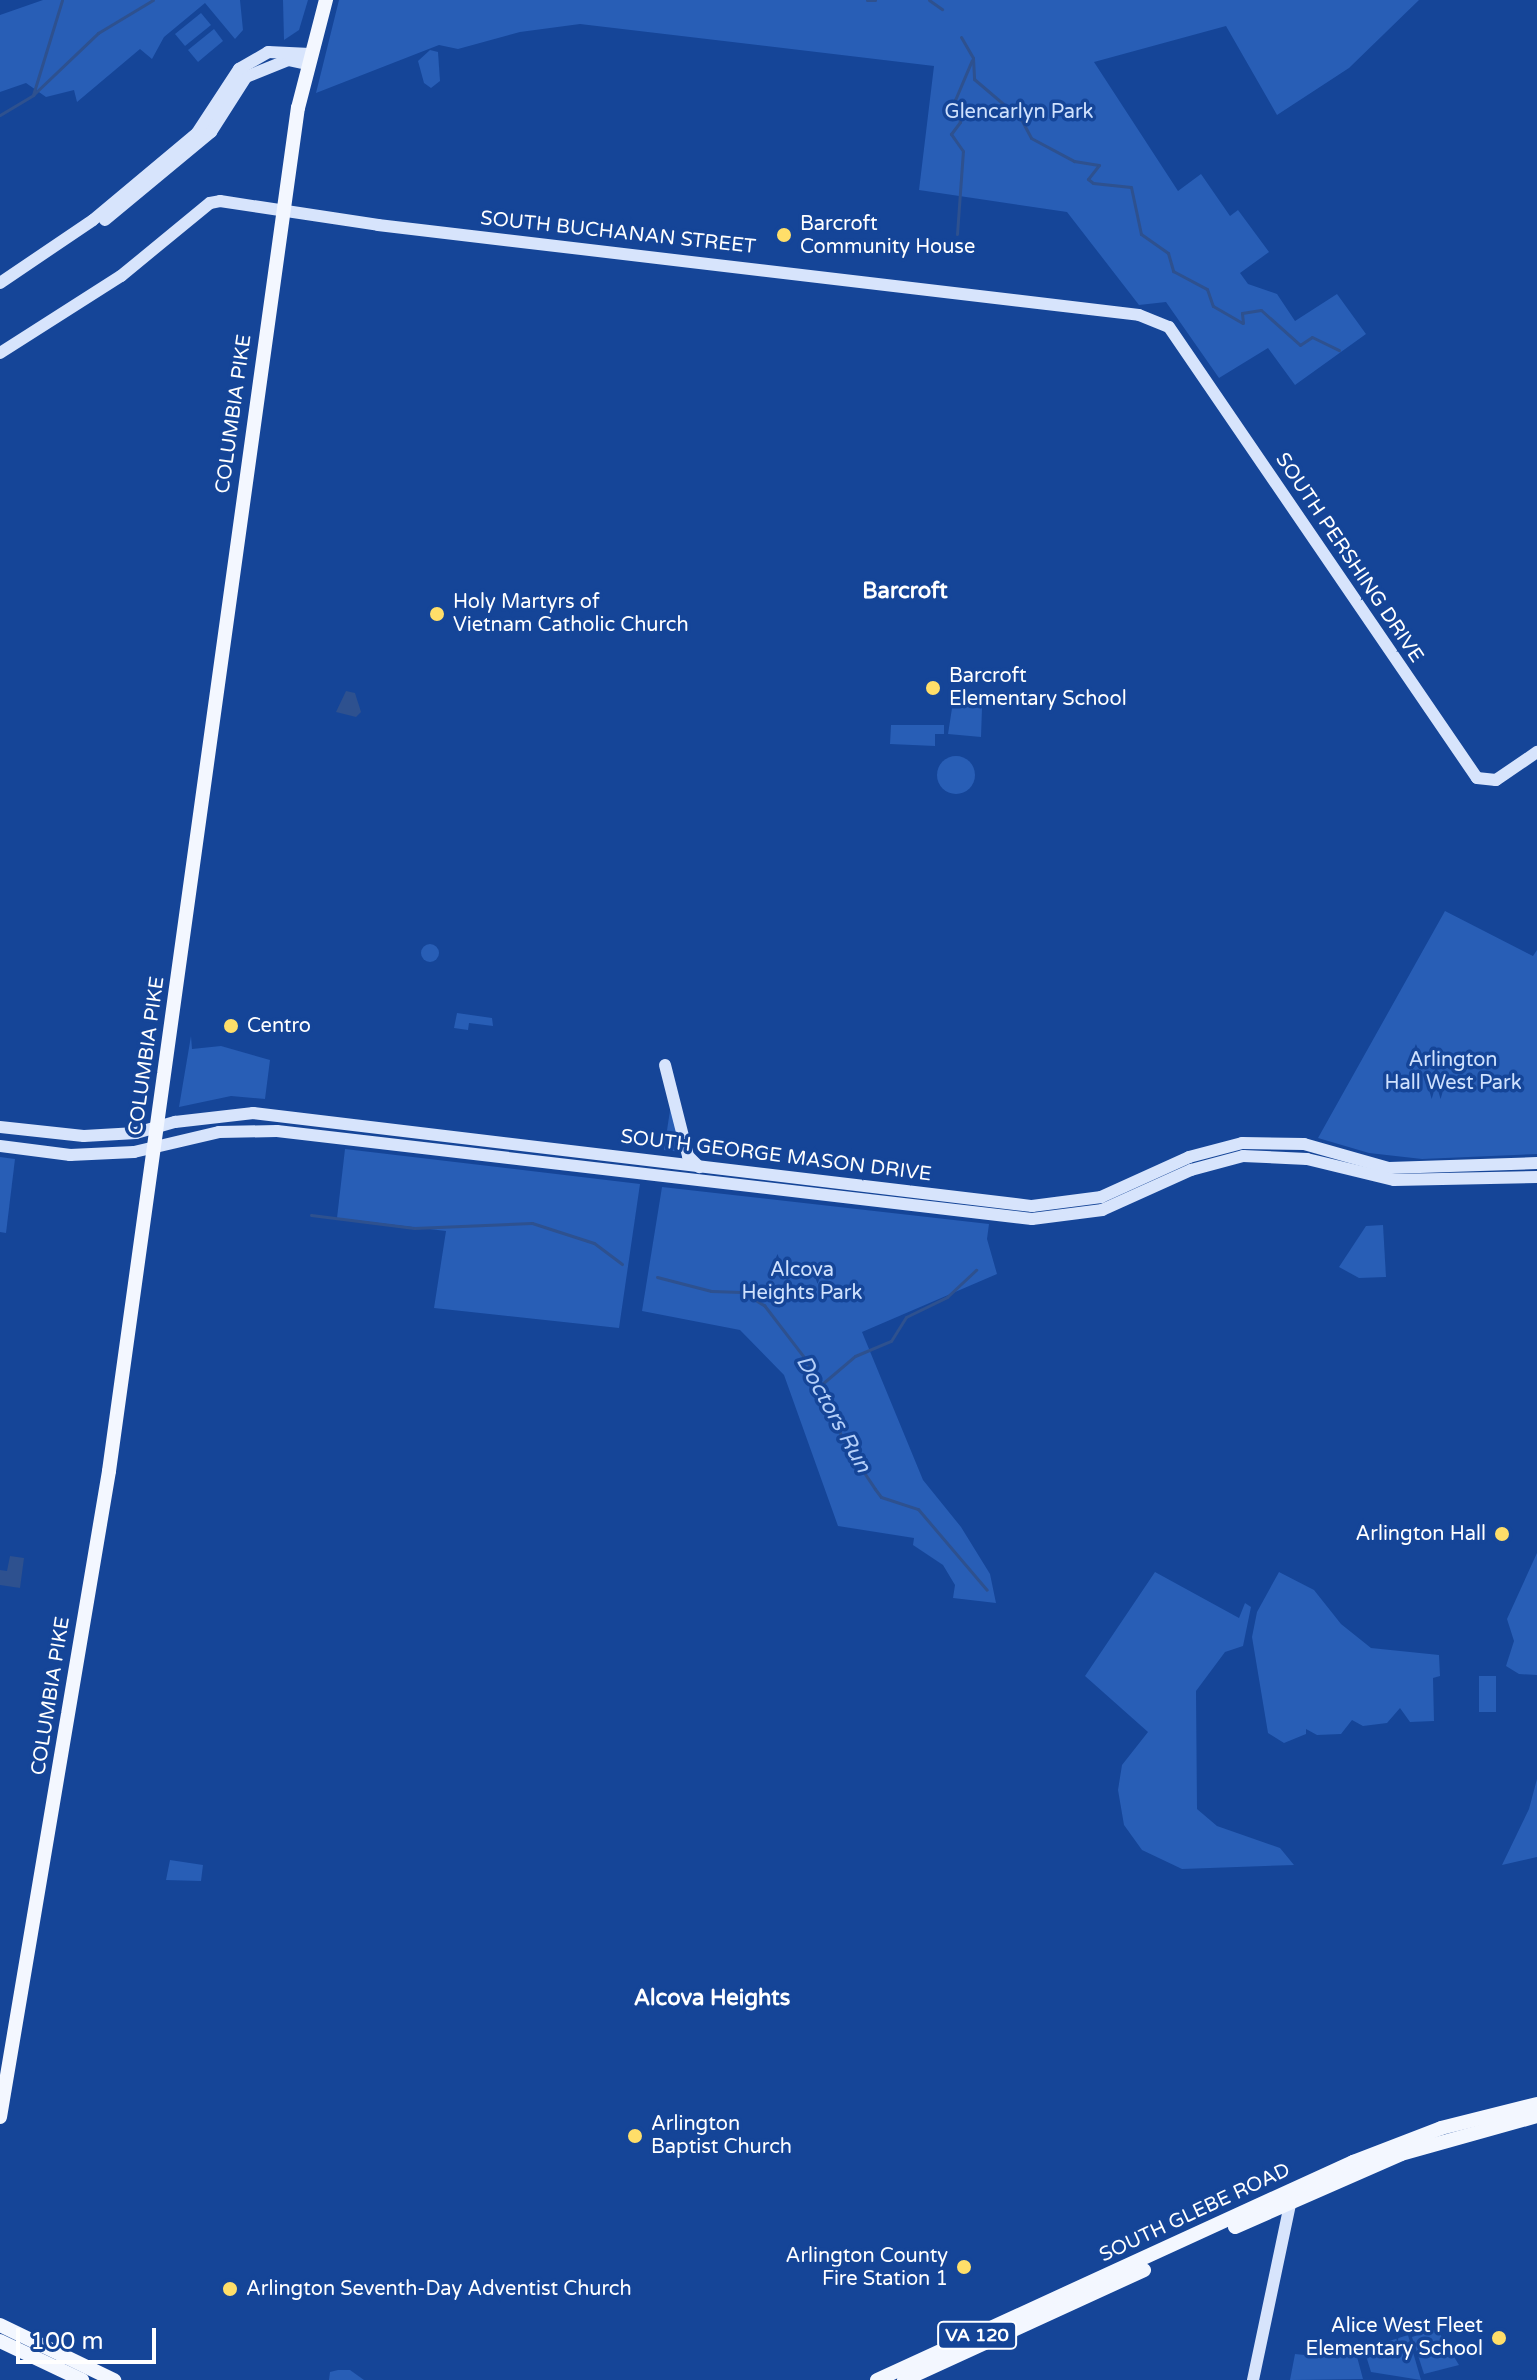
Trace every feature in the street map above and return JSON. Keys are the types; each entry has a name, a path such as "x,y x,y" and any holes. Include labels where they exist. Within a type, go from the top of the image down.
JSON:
{"main road":[{"name":"COLUMBIA PIKE","path":"0,2117 109,1471 283,211 308,59 326,0"},
{"path":"0,283 93,220 197,133 230,78 246,64 280,50 308,59"},
{"path":"0,292 86,235 203,139 246,77 280,62 308,59"},
{"name":"SOUTH BUCHANAN STREET","path":"0,353 121,276 210,203 1139,315"},
{"name":"SOUTH PERSHING DRIVE","path":"1139,315 1169,327 1477,778 1496,780 1537,752"},
{"path":"665,1065 688,1156 699,1167"},
{"name":"SOUTH GEORGE MASON DRIVE","path":"0,1127 84,1136 253,1113 1032,1206 1101,1197 1189,1157 1242,1143 1304,1144 1389,1168 1537,1163"},
{"name":"SOUTH GEORGE MASON DRIVE","path":"0,1146 70,1155 155,1147 219,1132 277,1131 1032,1219 1102,1210 1191,1170 1243,1156 1307,1159 1394,1180 1537,1177"},
{"name":"SOUTH GLEBE ROAD","path":"877,2380 1441,2128 1533,2111"},
{"path":"1253,2380 1292,2196"},
{"name":"SOUTH GLEBE ROAD","path":"904,2380 1292,2196"},
{"path":"0,2325 114,2380"},
{"path":"0,2341 82,2380"},
{"path":"50,2366 57,2361 95,2371"}],"green space":[{"path":"43,0 240,0 243,30 235,39 205,3 164,37 152,59 140,49 77,102 74,90 46,97 26,83 0,92 0,15"},
{"path":"283,0 308,0 299,30 284,40"},
{"name":"Glencarlyn Park","path":"339,0 1419,0 1349,68 1277,115 1226,26 1094,62 1178,191 1201,174 1230,216 1238,210 1269,252 1240,273 1248,284 1277,294 1295,321 1337,294 1366,334 1295,385 1268,348 1219,378 1166,302 1139,305 1067,212 919,190 934,66 580,24 520,32 458,49 439,45 316,93"},
{"path":"201,13 211,25 185,46 175,34"},
{"path":"214,29 223,41 198,62 188,50"},
{"path":"430,50 438,52 440,81 431,88 424,83 418,61"},
{"path":"955,689 973,694 968,706 982,708 981,737 948,734"},
{"path":"891,725 944,725 944,734 935,734 935,746 890,744"},
{"path":"956,756 970,761 975,775 970,789 956,794 942,789 937,775 942,761"},
{"name":"Arlington Hall West Park","path":"1445,911 1533,956 1537,950 1537,1154 1422,1159 1369,1153 1318,1138"},
{"path":"426,944 434,944 439,953 437,960 426,962 421,957 421,949"},
{"path":"457,1013 492,1018 493,1026 469,1023 468,1030 454,1028"},
{"path":"191,1036 192,1049 221,1046 270,1060 265,1099 231,1096 179,1107"},
{"path":"671,1104 682,1152 664,1150"},
{"path":"345,1149 640,1184 619,1328 434,1308 446,1231 337,1218"},
{"path":"0,1157 15,1159 6,1233 0,1232"},
{"name":"Alcova Heights Park","path":"662,1187 989,1224 987,1239 997,1274 862,1332 923,1480 961,1527 990,1574 996,1603 953,1598 955,1585 943,1565 913,1545 914,1538 838,1526 784,1375 740,1330 642,1311"},
{"path":"1383,1225 1386,1277 1359,1278 1339,1267 1366,1226"},
{"path":"1537,1553 1537,1675 1519,1674 1506,1666 1514,1641 1507,1619"},
{"path":"1155,1572 1239,1618 1245,1603 1251,1607 1243,1646 1225,1652 1196,1691 1197,1809 1217,1826 1280,1848 1294,1865 1182,1869 1142,1850 1124,1825 1118,1790 1122,1765 1148,1732 1085,1676"},
{"path":"1279,1572 1314,1590 1341,1624 1371,1648 1439,1655 1440,1676 1433,1678 1434,1721 1410,1722 1400,1708 1387,1723 1363,1726 1352,1720 1341,1734 1317,1735 1306,1729 1306,1734 1284,1743 1268,1733 1252,1637 1257,1612"},
{"path":"1479,1676 1496,1676 1496,1712 1479,1712"},
{"path":"1537,1779 1537,1857 1502,1865 1529,1809"},
{"path":"170,1860 203,1865 201,1881 166,1880"},
{"path":"1437,2329 1459,2365 1424,2374 1412,2337"},
{"path":"1408,2335 1421,2380 1371,2372 1364,2349"},
{"path":"1356,2353 1363,2379 1290,2380 1295,2354 1333,2358"},
{"path":"350,2370 364,2380 329,2380 330,2372"}],"shaded area":[{"path":"346,691 355,693 361,712 356,717 336,712"},
{"path":"10,1556 24,1558 20,1588 0,1585 0,1570 7,1571"}],"waterway":[{"path":"33,95 62,0"},
{"path":"0,115 33,95 98,33 153,0"},
{"path":"867,0 875,0"},
{"path":"929,0 942,9"},
{"path":"961,37 973,58 974,79 1021,119 1031,138 1074,161 1099,165 1088,179 1093,183 1131,187 1141,234 1168,253 1173,271 1207,289 1213,306 1243,323 1242,313 1261,310 1300,345 1312,337 1339,350"},
{"path":"957,234 963,151 951,134 960,122 955,100 972,60"},
{"name":"Doctors Run","path":"311,1215 414,1228 532,1223 594,1243 622,1264"},
{"path":"822,1384 855,1356 891,1341 906,1317 947,1297 976,1270"},
{"name":"Doctors Run","path":"657,1277 711,1291 742,1292 764,1305 807,1361 845,1444 881,1497 918,1509 987,1590"}],"place":[{"name":"Barcroft Community House","path":"784,235"},
{"name":"Holy Martyrs of Vietnam Catholic Church","path":"437,614"},
{"name":"Barcroft Elementary School","path":"933,688"},
{"name":"Centro","path":"231,1026"},
{"name":"Arlington Hall","path":"1502,1534"},
{"name":"Arlington Baptist Church","path":"635,2136"},
{"name":"Arlington County Fire Station 1","path":"964,2267"},
{"name":"Arlington Seventh-Day Adventist Church","path":"230,2289"},
{"name":"Alice West Fleet Elementary School","path":"1499,2338"}],"district":[{"name":"Barcroft","path":"905,592"},
{"name":"Alcova Heights","path":"712,1999"}]}
